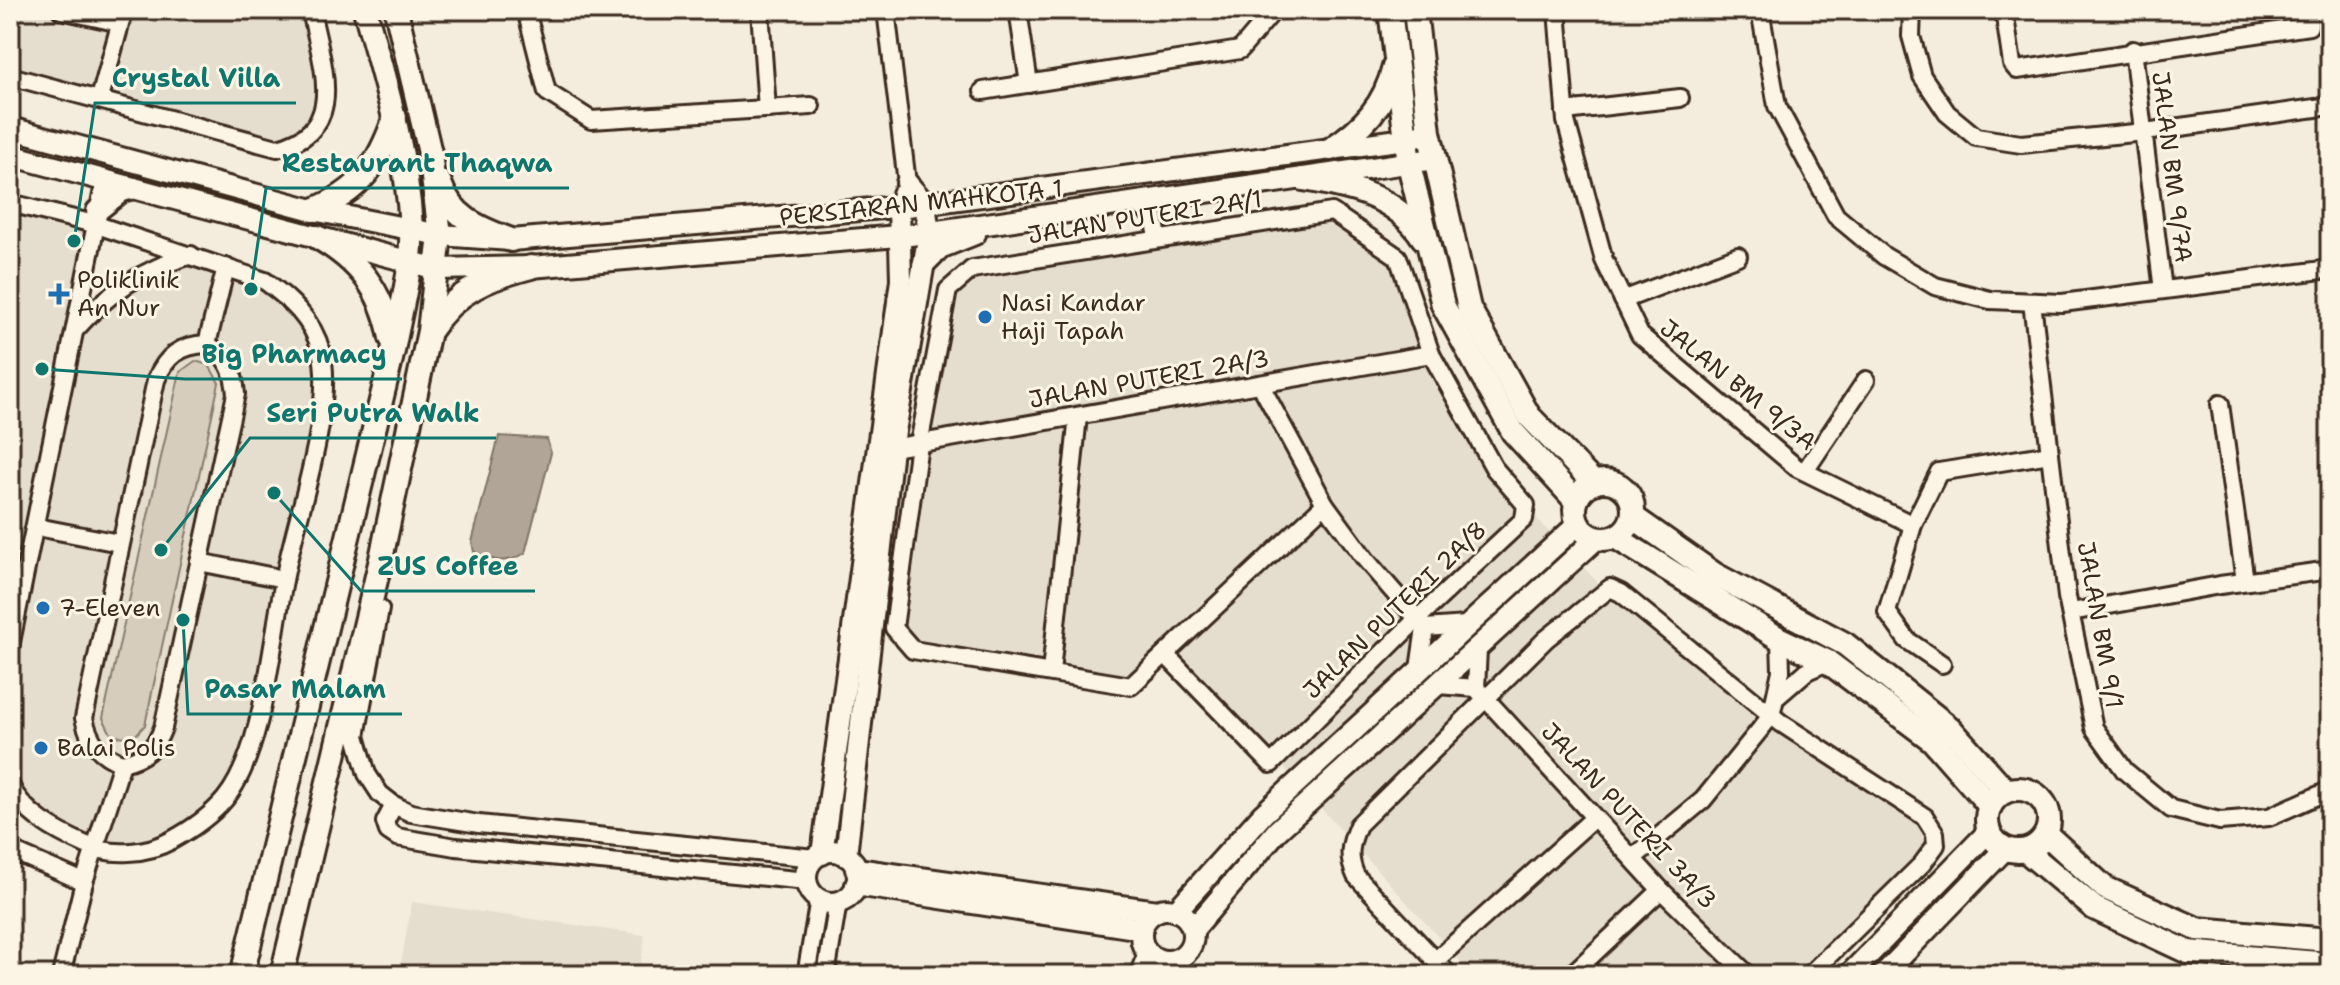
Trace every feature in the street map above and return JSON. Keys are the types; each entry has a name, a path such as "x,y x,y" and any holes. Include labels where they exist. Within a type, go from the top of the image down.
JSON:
{"main road":[{"path":"242,975 393,351 408,264 411,230 395,117 365,10"},
{"path":"396,10 441,187 462,217 476,228 511,240"},
{"path":"1390,10 1409,164 1443,305 1513,432 1576,501 1578,524 1780,639 1828,662 1932,740 1998,798"},
{"path":"1415,10 1429,132 1469,308 1529,416 1594,483 1620,485 1631,499 1633,517 1623,533 1606,538"},
{"path":"1331,149 1355,134 1375,112 1388,89 1396,58"},
{"path":"313,210 348,194 364,180 378,161 395,117"},
{"path":"282,975 381,559 429,331 440,235 430,153"},
{"path":"1303,179 1375,195 1413,223 1430,249"},
{"path":"317,237 345,253 364,273 387,316 393,351"},
{"path":"429,331 443,310 461,294 492,278 531,267"},
{"path":"1576,501 1594,483"},
{"path":"1633,517 1714,574 1845,644 1950,728 1998,798"},
{"path":"2046,834 2049,813 2037,795 2028,790 1998,798 1987,815 1989,831 2094,908 2188,952 2309,969 2330,964"},
{"path":"2015,850 2046,834"},
{"path":"2046,834 2105,888 2197,929 2330,940"}],"street":[{"path":"61,10 122,17 100,98"},
{"path":"10,76 277,148 298,143 316,128 327,97 311,10"},
{"path":"526,10 547,92 582,117 606,120 811,106"},
{"path":"760,10 767,109"},
{"path":"828,901 852,893 884,450 901,274 899,207 907,183 886,10"},
{"path":"1018,10 1029,84"},
{"path":"983,91 1240,50 1274,10"},
{"name":"JALAN BM 9/3A","path":"1557,10 1565,111 1604,260 1640,335 1805,471 1913,525"},
{"path":"1760,10 1777,106 1836,216 1884,256 1935,286 1990,300 2062,303 2330,269"},
{"path":"1912,10 1911,36 1922,76 1947,113 1976,137 2021,144 2145,132 2330,106"},
{"path":"2004,10 2014,70 2309,26 2310,10"},
{"name":"JALAN BM 9/7A","path":"2133,50 2163,290"},
{"path":"1565,111 1680,98"},
{"name":"PERSIARAN MAHKOTA 1","path":"10,128 313,210 440,235 511,240 925,204 1406,139 1429,132"},
{"name":"PERSIARAN MAHKOTA 1","path":"10,155 408,264 437,269 531,267 902,236 1434,159"},
{"path":"10,647 16,599 37,527 105,180 137,161"},
{"path":"79,173 92,190 96,218"},
{"path":"807,881 806,873 818,856 884,450 929,233 925,204 907,183"},
{"path":"96,218 122,191 134,188"},
{"path":"1154,216 1185,196"},
{"path":"10,203 96,218 265,281 289,298 308,321 321,350 324,381 321,413 284,579 256,726 244,767 225,799 196,826 163,845 130,852 95,849 62,834 35,815 10,785"},
{"path":"1135,203 1154,216 1158,238"},
{"name":"JALAN PUTERI 2A/1","path":"1165,654 1131,686 913,650 894,628 919,444 948,290 972,269 1332,212 1398,257 1431,354"},
{"path":"923,265 940,248 1005,222"},
{"path":"843,240 886,253 901,274"},
{"path":"74,332 99,304 126,282 158,265 191,255"},
{"path":"1623,300 1738,256"},
{"path":"207,344 226,267"},
{"name":"JALAN BM 9/1","path":"2032,302 2071,612 2094,728 2125,771 2171,809 2220,821 2269,817 2330,790"},
{"path":"207,344 220,352 230,364 236,394 158,742 148,753 122,763 101,753 88,735 84,718 119,543 156,380 163,364 176,351 207,344"},
{"name":"JALAN PUTERI 2A/3","path":"884,450 1431,354"},
{"name":"JALAN PUTERI 2A/8","path":"1165,654 1271,764 1421,624 1524,519 1526,505 1494,468 1431,354"},
{"path":"1805,471 1866,380"},
{"path":"1260,384 1325,504 1421,624 1419,669"},
{"path":"2220,404 2245,581"},
{"path":"1051,672 1078,416"},
{"path":"1942,664 1907,640 1887,612 1913,525 1939,472 2050,454"},
{"path":"1165,654 1325,504"},
{"path":"381,559 381,598 356,736 367,774 380,794 394,805 411,813 479,824 818,856 838,852 853,870 1142,929 1167,911 1263,814 1578,524"},
{"path":"37,527 119,543"},
{"path":"1140,975 1160,963 1185,954 1190,947 1193,930 1277,831 1606,538"},
{"path":"199,562 284,579"},
{"path":"2071,612 2245,581 2330,570"},
{"path":"1449,975 1356,876 1349,861 1358,825 1481,693 1610,588 1621,593 1771,716 1925,817 1935,833 1936,845 1922,864 1809,975"},
{"path":"1421,624 1467,625"},
{"path":"1633,858 1703,800 1771,716 1778,696 1780,639"},
{"path":"1478,649 1481,693"},
{"path":"1778,696 1807,671 1828,662"},
{"path":"1438,685 1481,693"},
{"name":"JALAN PUTERI 3A/3","path":"1481,693 1661,890 1748,975"},
{"path":"61,975 84,882 122,763"},
{"path":"394,805 385,822 388,831 397,837 456,847 807,881 828,901 826,975"},
{"path":"1436,960 1594,818"},
{"path":"1849,975 1989,831"},
{"path":"10,850 84,882"},
{"path":"1883,975 2015,850"},
{"path":"853,870 1167,911 1184,915 1193,930"},
{"path":"1571,975 1661,890"},
{"path":"806,975 828,901"},
{"path":"1142,929 1142,943 1160,963"}],"shaded area":[{"path":"10,10 301,10 321,95 312,123 298,135 277,140 10,68"},
{"path":"10,215 88,228 68,333 130,287 192,262 263,285 301,322 315,351 320,383 315,416 239,765 220,796 193,823 159,841 129,848 90,841 64,830 38,810 18,787 10,769 10,674 28,596 10,593"},
{"path":"1331,217 1393,260 1488,468 1610,595 1763,719 1923,824 1931,843 1799,975 1473,975 1168,645 1130,679 916,643 901,626 925,449 953,292 975,274"},
{"path":"195,361 209,365 219,383 145,725 134,737 112,736 103,718 180,372"},
{"path":"499,436 547,439 551,453 525,553 506,560 474,552 472,542"},
{"path":"412,902 645,935 639,975 399,975"}],"place":[{"name":"Crystal Villa","path":"74,241"},
{"name":"Restaurant Thaqwa","path":"251,289"},
{"name":"Poliklinik An Nur","path":"59,294"},
{"name":"Nasi Kandar Haji Tapah","path":"985,317"},
{"name":"Big Pharmacy","path":"42,369"},
{"name":"ZUS Coffee","path":"274,493"},
{"name":"Seri Putra Walk","path":"161,550"},
{"name":"7-Eleven","path":"43,608"},
{"name":"Pasar Malam","path":"183,620"},
{"name":"Balai Polis","path":"41,748"}]}
